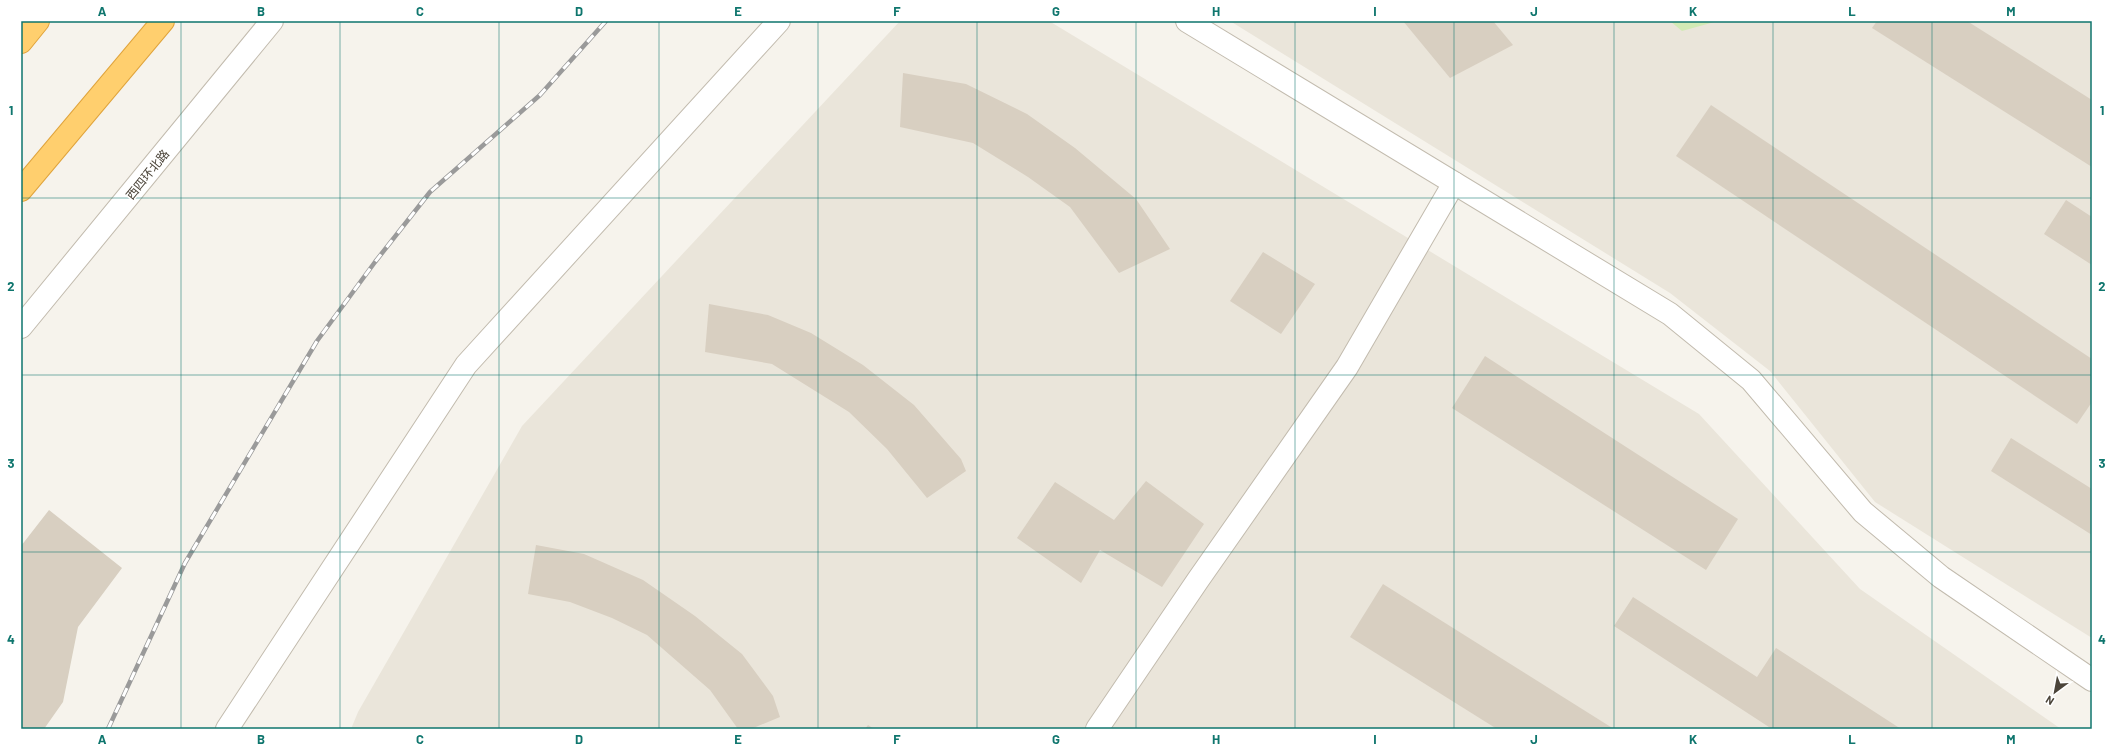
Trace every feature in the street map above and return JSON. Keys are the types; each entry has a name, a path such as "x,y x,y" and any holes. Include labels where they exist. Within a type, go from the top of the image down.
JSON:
{"highway":[{"path":"21,42 38,21"},
{"path":"21,190 163,21"}],"street":[{"name":"西四环北路","path":"21,327 272,21"},
{"path":"227,729 466,365 779,21"},
{"path":"1187,21 1670,314 1751,380 1863,512 1941,577 2092,680"},
{"path":"1097,729 1198,580 1347,367 1454,183"}],"shaded area":[{"path":"900,21 1049,21 1699,414 1860,589 2061,729 351,729 358,712 522,426"},
{"path":"1230,21 2092,21 2092,638 1875,502 1770,371 1670,293"}],"green space":[{"path":"1670,21 1718,21 1682,31"}],"building":[{"path":"1403,21 1493,21 1513,45 1450,78"},
{"path":"1877,21 1967,21 2092,100 2092,167 1872,28"},
{"path":"903,73 966,84 1027,114 1075,148 1136,199 1170,249 1119,273 1070,207 1028,177 973,143 900,127"},
{"path":"1711,105 2092,359 2092,402 2077,424 1676,156"},
{"path":"2066,200 2092,217 2092,265 2044,234"},
{"path":"1263,252 1315,284 1281,334 1230,301"},
{"path":"709,304 768,315 811,333 863,365 914,405 961,459 966,471 927,498 887,449 849,412 772,364 705,352"},
{"path":"1485,356 1738,519 1706,570 1452,408"},
{"path":"2011,438 2092,489 2092,535 1991,471"},
{"path":"1146,481 1204,524 1162,587 1100,550 1081,583 1017,538 1055,482 1114,520"},
{"path":"49,510 122,568 78,627 63,702 44,729 21,729 21,546"},
{"path":"536,545 584,554 643,580 695,616 742,654 773,696 780,717 751,729 738,729 710,690 647,635 612,618 570,602 528,594"},
{"path":"1383,584 1614,729 1497,729 1350,637"},
{"path":"1633,597 1757,677 1776,648 1901,729 1772,729 1614,626"},
{"path":"868,725 874,729 865,729"}],"railway":[{"path":"108,729 185,563 317,341 375,262 430,192 540,95 606,21"}]}
